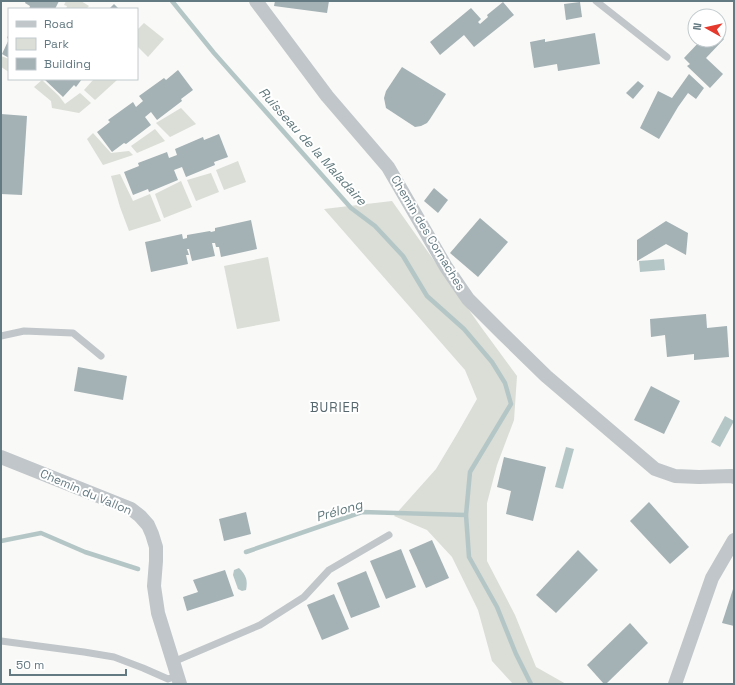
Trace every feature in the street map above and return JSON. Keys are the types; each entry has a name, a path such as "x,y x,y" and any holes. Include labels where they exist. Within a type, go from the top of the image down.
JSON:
{"street":[{"name":"Chemin des Cornaches","path":"256,1 327,96 388,167 446,267 468,299 502,333 546,376 655,469 675,476 734,477"},
{"name":"Chemin du Vallon","path":"1,457 131,509 148,525 156,547 154,586 158,613 178,680"},
{"path":"675,684 712,578 734,540"}],"lane":[{"path":"596,1 667,57"},
{"path":"1,336 24,331 73,333 101,356"},
{"path":"172,662 260,625 304,597 329,570 389,535"},
{"path":"1,641 114,657 168,679 178,680"}],"green space":[{"path":"66,1 81,1 89,6 87,8 66,8 67,6 64,5"},
{"path":"144,23 164,39 148,57 138,47 138,29"},
{"path":"1,56 8,59 8,71 1,67"},
{"path":"42,80 59,96 65,104 80,93 91,103 79,113 52,108 51,101 34,87"},
{"path":"93,80 117,80 95,100 84,90"},
{"path":"181,108 196,124 170,137 156,123"},
{"path":"155,129 165,141 137,153 131,146"},
{"path":"93,133 111,153 129,151 133,155 103,165 87,139"},
{"path":"238,161 246,182 224,190 216,170"},
{"path":"211,173 219,192 196,201 187,180"},
{"path":"120,174 133,201 150,194 161,221 129,231 111,176"},
{"path":"181,181 192,207 164,218 155,194"},
{"path":"392,201 517,376 514,420 497,465 487,503 487,561 515,615 536,667 566,684 513,684 492,661 478,610 452,557 427,530 394,516 436,469 477,399 465,370 324,209"},
{"path":"268,257 280,321 237,329 224,266"}],"shaded area":[{"path":"664,259 665,270 640,272 639,261"},
{"path":"725,416 734,421 720,447 711,442"},
{"path":"566,447 574,449 563,489 555,487"},
{"path":"239,568 247,580 246,590 242,591 238,589 233,575 234,570"}],"building":[{"path":"26,1 59,1 56,8 29,8 30,6 25,3"},
{"path":"275,1 329,1 327,13 274,6"},
{"path":"503,2 514,15 474,47 464,35 440,55 430,42 471,8 481,19 478,22 480,24 488,17 487,15"},
{"path":"580,2 582,17 566,20 564,4"},
{"path":"114,4 118,8 110,8"},
{"path":"595,33 600,64 558,71 557,64 534,68 530,42 545,39 545,42"},
{"path":"8,41 8,57 2,54"},
{"path":"693,48 715,48 706,58 723,74 710,88 687,66 690,64 684,58"},
{"path":"402,67 446,94 427,123 421,126 415,127 386,108 384,98 386,91"},
{"path":"178,70 193,90 181,99 182,101 157,120 151,112 145,117 151,125 126,144 124,143 112,152 97,132 110,122 108,120 133,102 136,107 143,101 139,96 164,78 166,80"},
{"path":"689,74 704,88 696,99 688,93 659,139 640,128 658,91 672,98"},
{"path":"45,80 81,80 76,87 74,85 63,97"},
{"path":"638,81 644,86 633,99 626,93"},
{"path":"1,114 27,116 22,195 1,194"},
{"path":"219,134 228,157 214,162 215,165 186,177 182,167 174,170 178,180 149,192 148,189 133,195 124,172 139,166 138,163 167,152 169,158 177,155 175,149 203,137 204,140"},
{"path":"434,188 448,200 438,213 424,201"},
{"path":"480,218 508,242 478,277 450,253"},
{"path":"251,220 257,249 221,257 219,247 216,247 215,243 212,243 215,256 192,261 189,249 187,249 189,255 186,255 188,264 151,272 145,242 182,234 183,239 187,238 187,235 211,232 215,231 215,228"},
{"path":"666,221 688,233 686,255 666,244 637,261 637,240"},
{"path":"706,314 707,328 727,326 729,357 694,360 694,354 667,357 665,335 651,337 650,319"},
{"path":"78,367 127,376 123,400 74,391"},
{"path":"651,386 680,401 664,434 634,420"},
{"path":"504,457 546,467 533,521 506,514 511,491 497,487"},
{"path":"649,502 689,547 670,564 630,521"},
{"path":"246,512 251,534 224,541 219,519"},
{"path":"432,540 449,578 426,588 409,550"},
{"path":"401,549 416,587 386,599 370,561"},
{"path":"578,550 598,570 556,613 536,595"},
{"path":"225,570 234,596 187,611 183,597 198,592 193,580"},
{"path":"366,571 380,607 351,618 337,583"},
{"path":"734,586 734,626 722,623"},
{"path":"334,594 349,629 322,640 307,605"},
{"path":"630,623 648,643 606,684 604,684 587,665"}],"waterway":[{"name":"Ruisseau de la Maladaire","path":"172,1 214,53 351,208 375,226 403,256 427,296 464,329 492,362 505,383 511,404 470,472 466,515 469,557 497,607 516,654 531,684"},
{"name":"Prélong","path":"246,552 362,512 466,515"},
{"name":"Prélong","path":"1,541 41,533 85,552 138,569"}],"district":[{"name":"BURIER","path":"335,407"}]}
